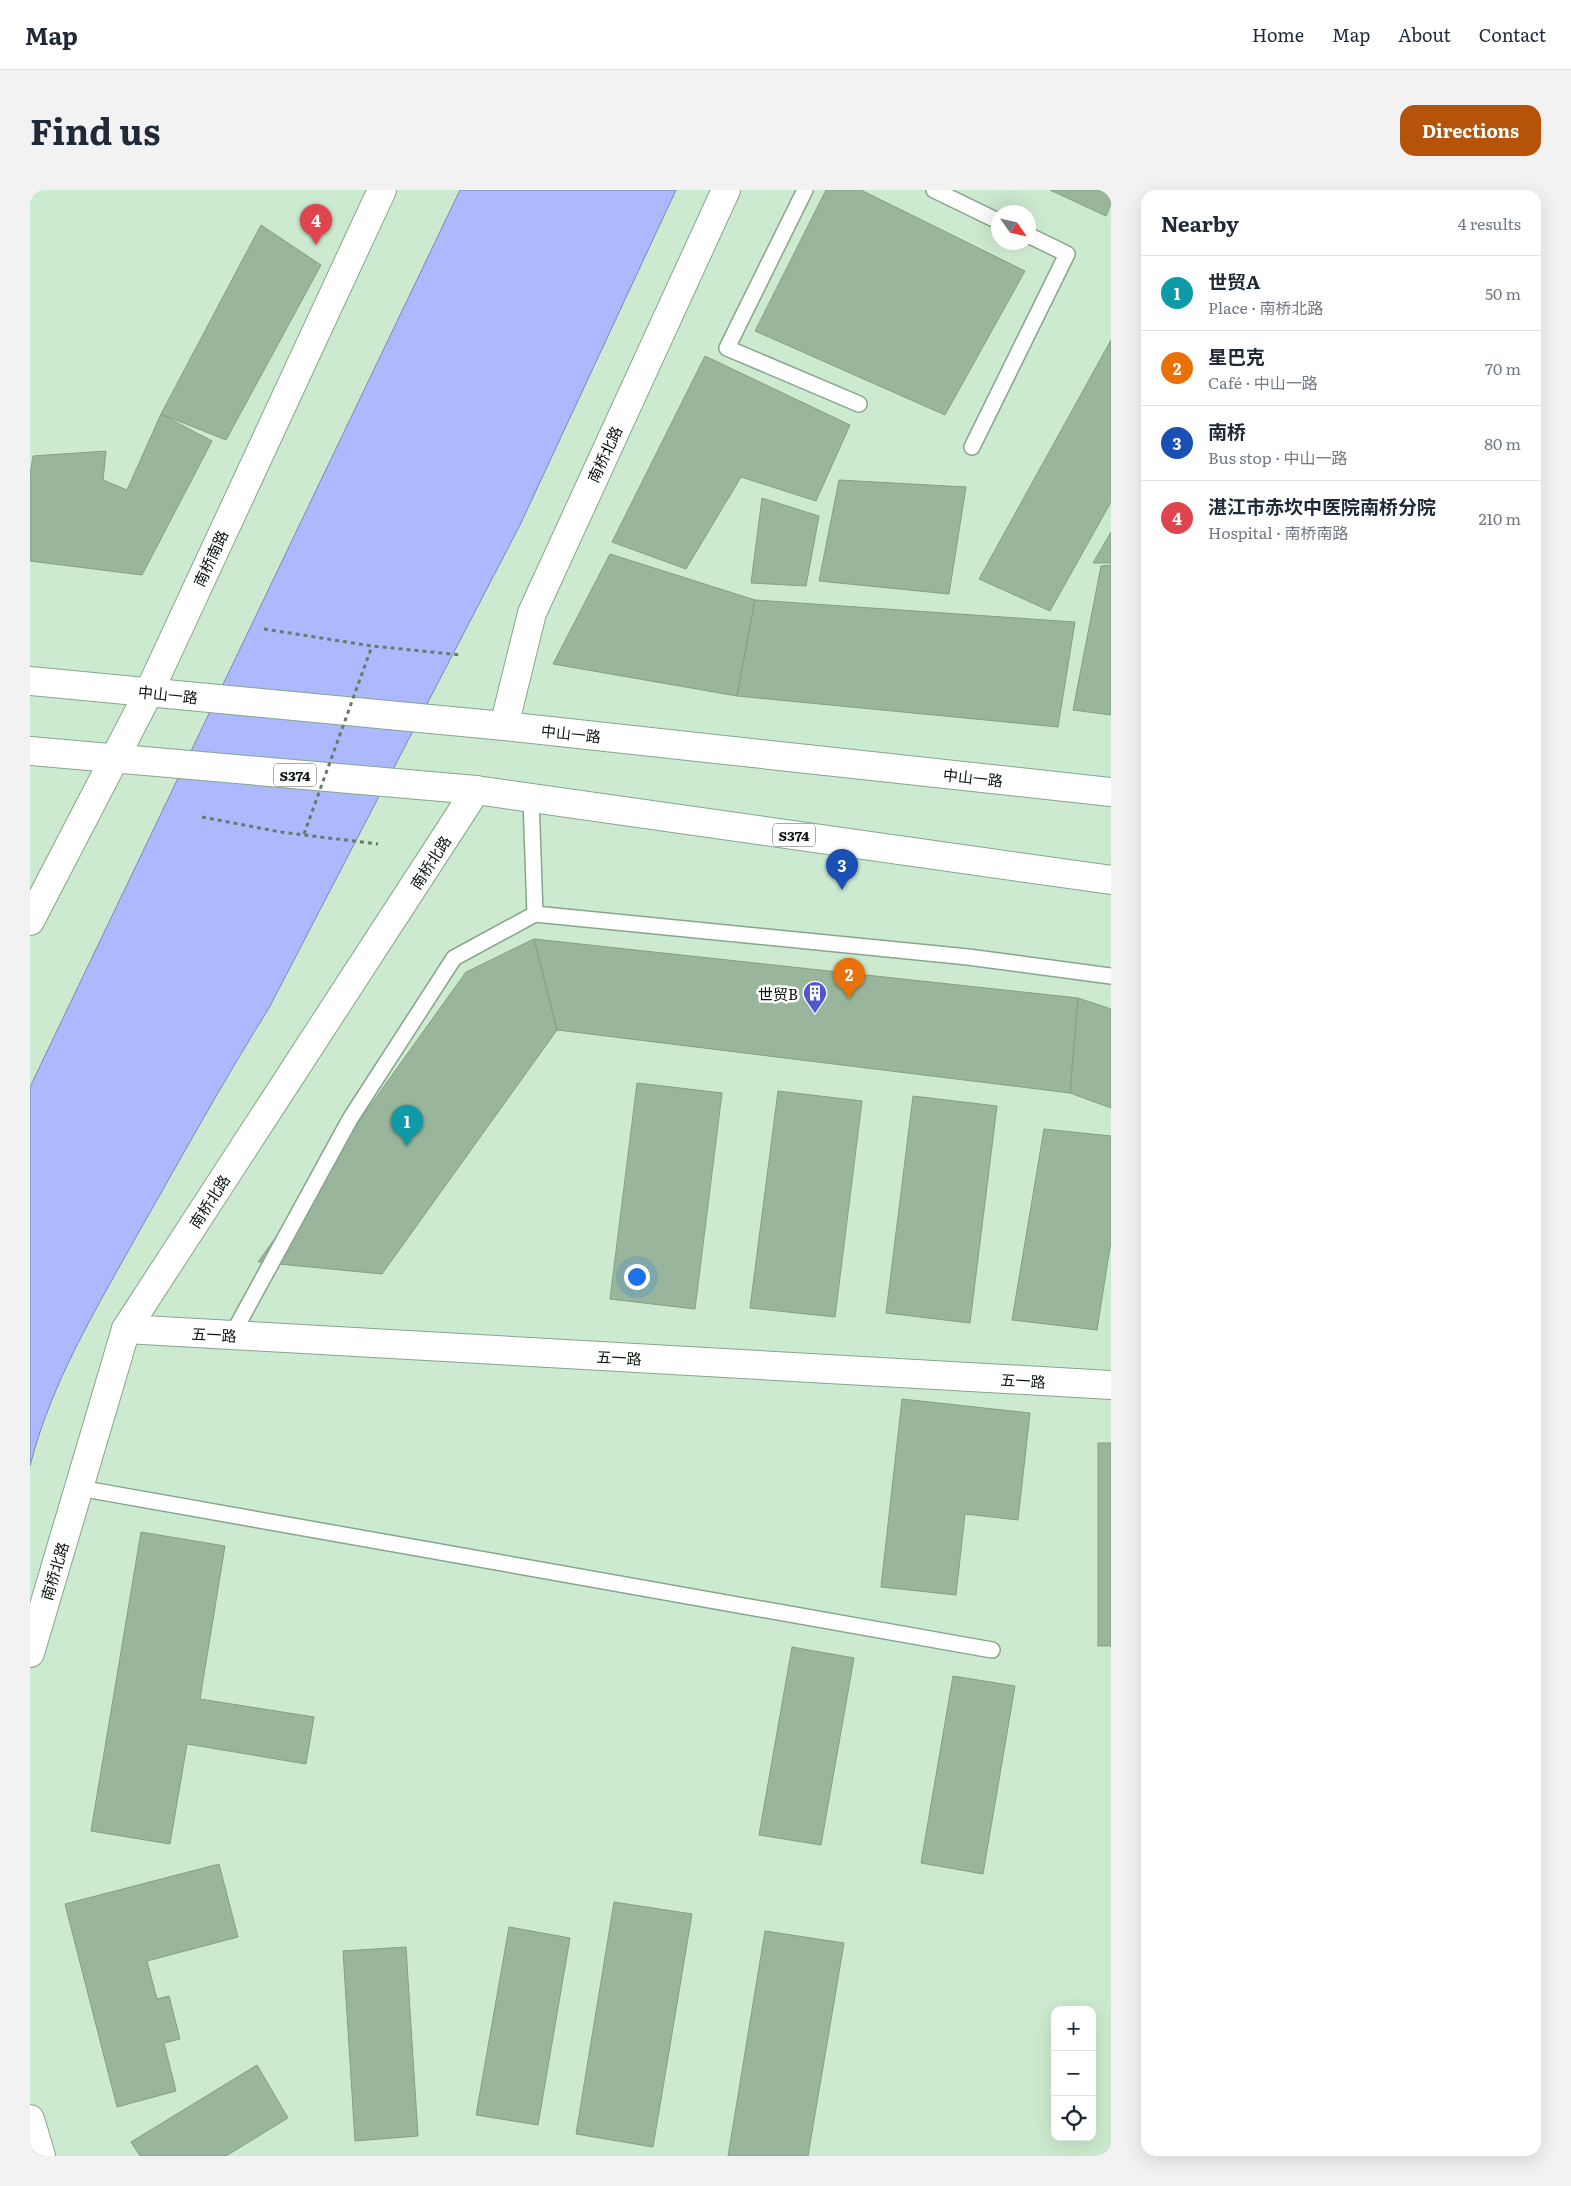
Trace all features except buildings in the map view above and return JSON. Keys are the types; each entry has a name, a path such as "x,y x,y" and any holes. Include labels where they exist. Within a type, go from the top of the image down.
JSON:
{"street":[{"name":"南桥南路","path":"30,921 149,692 382,190"},
{"name":"南桥北路","path":"504,726 532,613 726,190"},
{"name":"中山一路","path":"30,680 504,726 1111,792"},
{"path":"30,751 114,759"},
{"name":"S374","path":"114,759 476,790 1111,880"},
{"name":"南桥北路","path":"30,1653 126,1329 476,790"},
{"name":"五一路","path":"126,1329 1111,1385"},
{"path":"30,2119 41,2156"}],"lane":[{"path":"805,190 727,348 859,404"},
{"path":"934,190 991,218"},
{"path":"972,447 1067,254 1036,239"},
{"path":"531,798 535,914"},
{"path":"232,1335 350,1119 454,958 535,914 968,956 1111,976"},
{"path":"79,1488 992,1650"}],"path":[{"path":"264,629 372,646 462,655"},
{"path":"304,834 372,646"},
{"path":"202,817 265,830 378,844"}],"water":[{"path":"460,190 676,190 520,525 269,1008 185,1150 105,1292 76,1348 50,1406 30,1466 30,1087"}],"place":[{"name":"湛江市赤坎中医院南桥分院","path":"316,245"},
{"name":"南桥","path":"842,890"},
{"name":"星巴克","path":"849,999"},
{"name":"世贸B","path":"815,1014"},
{"name":"世贸A","path":"407,1146"}]}
